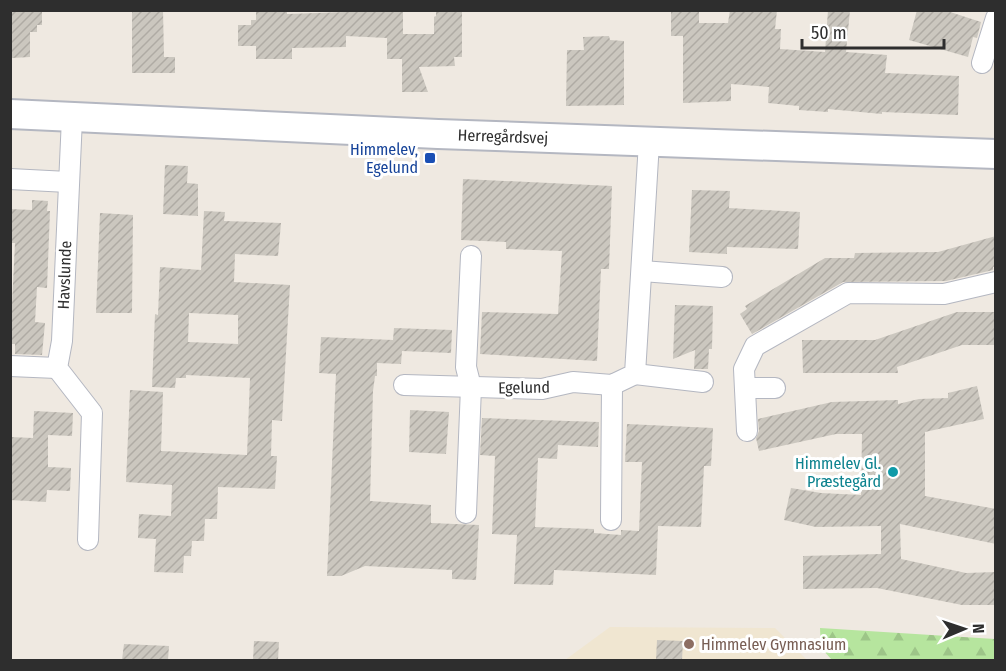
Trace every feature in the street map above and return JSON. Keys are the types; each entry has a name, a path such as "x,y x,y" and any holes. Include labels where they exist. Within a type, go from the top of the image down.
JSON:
{"street":[{"path":"982,63 996,18"},
{"name":"Herregårdsvej","path":"10,114 996,154"},
{"name":"Havslunde","path":"57,368 62,341 72,118"},
{"path":"650,141 635,374 704,382"},
{"path":"10,179 68,182"},
{"path":"466,513 471,387 466,367 471,256"},
{"path":"642,271 722,277"},
{"path":"747,431 744,369 755,346 848,293 944,294 996,282"},
{"path":"10,366 57,368 92,413 88,540"},
{"name":"Egelund","path":"404,385 542,390 573,382 612,385 635,374"},
{"path":"611,520 612,385"},
{"path":"745,388 775,388"}],"shaded area":[{"name":"Himmelev Gymnasium","path":"610,627 775,628 807,660 565,660"}],"green space":[{"path":"820,628 995,639 995,660 832,660 821,648"}],"building":[{"path":"10,10 42,10 42,25 37,25 37,32 30,32 30,57 12,58"},
{"path":"132,10 163,10 164,57 175,57 175,73 132,73"},
{"path":"256,10 287,10 287,14 403,10 403,34 434,34 436,10 462,10 462,57 454,57 455,66 419,67 428,92 402,92 402,59 387,59 387,38 346,36 346,47 292,48 292,59 256,59 256,46 238,46 238,25 251,25 251,20 256,20"},
{"path":"671,10 699,10 699,23 728,23 730,10 777,10 775,29 781,29 780,49 825,52 828,10 850,10 846,52 887,55 885,73 959,76 958,115 882,112 882,114 828,109 828,112 799,110 799,106 768,103 769,87 731,84 731,101 683,103 683,36 671,36"},
{"path":"917,10 944,10 981,22 977,38 973,37 968,57 909,40"},
{"path":"609,36 610,40 624,41 624,105 566,106 567,50 584,50 583,37"},
{"path":"165,165 188,166 187,183 198,184 198,216 163,214"},
{"path":"463,179 612,186 609,269 601,269 597,361 480,354 482,312 558,314 562,251 506,249 506,242 461,240"},
{"path":"692,190 730,191 729,208 800,212 798,249 727,247 727,254 689,252"},
{"path":"32,200 48,201 47,211 50,211 47,288 37,287 35,322 45,323 42,355 15,354 15,344 10,344 15,243 10,243 10,209 32,210"},
{"path":"204,211 225,212 224,221 281,223 278,256 235,254 234,282 290,285 282,421 272,420 271,456 277,456 275,489 218,487 217,519 205,519 204,541 192,541 191,556 184,556 183,573 154,572 156,539 138,538 139,514 171,516 172,485 126,482 130,390 163,392 161,451 247,455 250,378 186,375 186,378 176,378 175,388 152,387 155,314 158,315 160,267 201,270","holes":["189,313 238,315 238,344 188,342"]},
{"path":"100,213 133,215 132,313 96,313"},
{"path":"996,236 996,266 993,270 946,281 843,282 752,334 740,314 747,309 745,306 825,258 854,258 855,253 938,252"},
{"path":"675,305 713,306 712,349 709,349 708,369 694,369 695,350 673,359"},
{"path":"957,312 996,312 996,345 962,345 897,367 898,373 803,373 802,340 875,340"},
{"path":"394,328 452,330 451,353 402,351 401,364 377,363 377,376 375,376 373,391 370,501 431,505 431,523 479,525 476,580 452,579 452,570 365,566 341,576 327,576 336,374 319,373 321,337 393,340"},
{"name":"Himmelev Gl. Præstegård","path":"977,386 984,419 925,432 925,496 996,509 996,544 900,524 901,559 966,573 996,572 996,605 962,605 877,588 803,589 803,556 881,554 881,526 816,527 784,520 791,488 821,493 861,495 862,434 836,434 759,451 756,438 759,431 758,419 832,402 898,400 898,404 919,399 948,398 948,393"},
{"path":"410,410 449,412 446,454 409,452"},
{"path":"34,411 73,413 72,436 48,435 48,467 71,468 70,491 47,490 46,502 10,500 10,437 33,438"},
{"path":"482,418 599,422 598,447 558,445 557,459 538,458 535,527 594,529 594,533 621,535 621,530 639,531 642,462 625,462 627,424 713,428 711,466 704,466 701,527 658,526 656,575 554,570 553,585 514,584 517,535 492,534 495,456 480,455"},
{"path":"657,640 683,641 682,660 656,660"},
{"path":"254,641 279,642 278,660 253,660"},
{"path":"124,644 169,646 168,660 122,660"}],"place":[{"name":"Himmelev, Egelund","path":"430,158"},
{"name":"Himmelev Gl. Præstegård","path":"893,472"},
{"name":"Himmelev Gymnasium","path":"689,644"}]}
